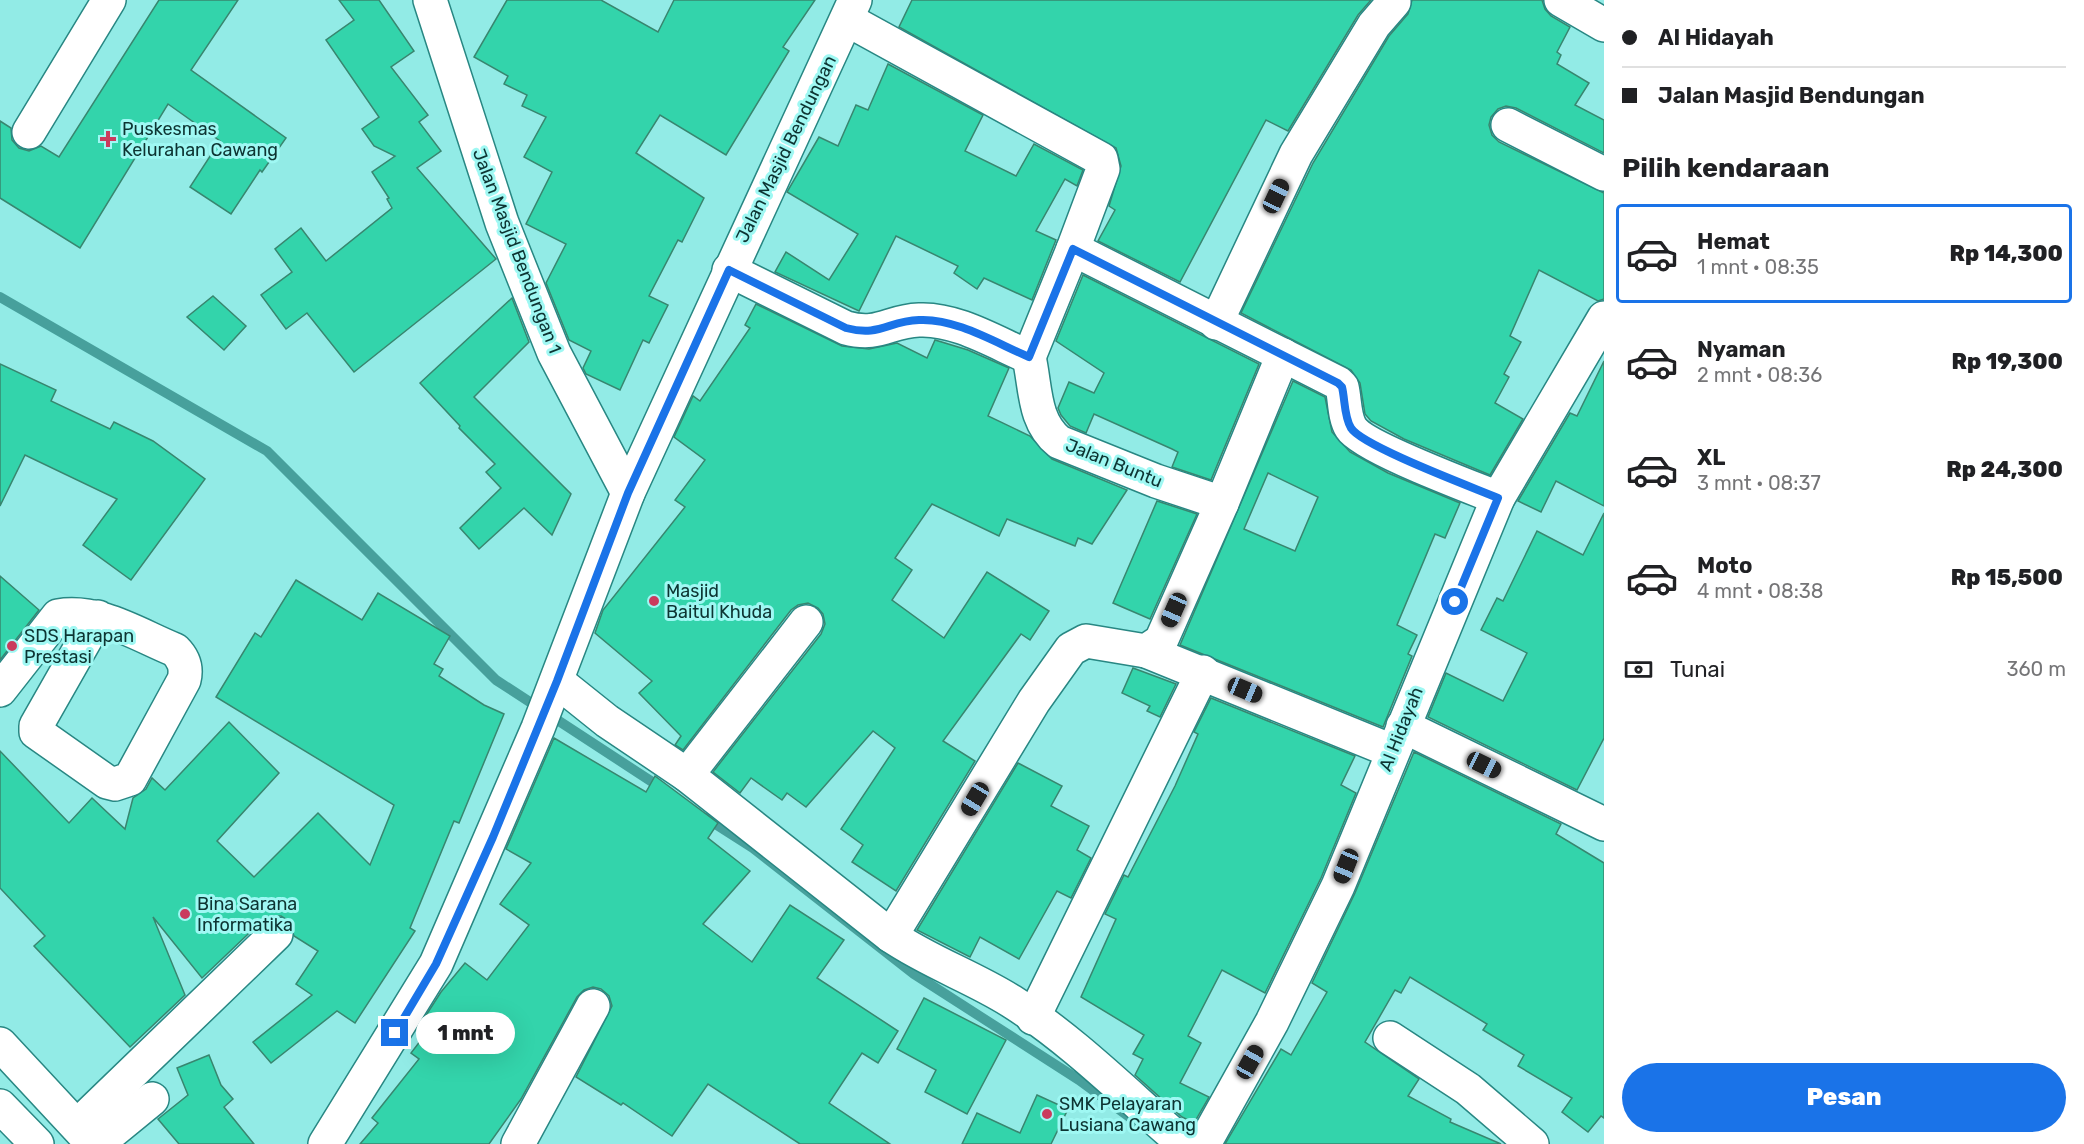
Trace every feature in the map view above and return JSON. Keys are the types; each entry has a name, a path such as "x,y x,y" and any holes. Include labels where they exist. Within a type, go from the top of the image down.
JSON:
{"street":[{"path":"29,132 109,0"},
{"name":"Jalan Masjid Bendungan 1","path":"430,0 502,223 554,353 628,493"},
{"path":"1216,323 1296,154 1374,25 1394,2"},
{"path":"729,270 846,328 863,333 880,331 916,320 932,320 952,325 1029,357 1103,169 1101,159 850,6"},
{"name":"Jalan Masjid Bendungan","path":"324,1144 436,964 547,704 628,493 850,6"},
{"path":"1508,125 1604,174"},
{"path":"1073,249 1342,387 1349,423 1357,435 1407,461 1498,498"},
{"name":"Al Hidayah","path":"1204,1144 1272,1022 1338,885 1498,498 1604,318"},
{"path":"1146,651 1161,641 1222,503 1283,355"},
{"name":"Jalan Buntu","path":"1029,357 1041,421 1049,434 1059,442 1156,481 1222,503"},
{"path":"0,690 58,615 82,613 98,617 175,650 182,657 186,672 130,779 115,784 107,782 36,732 36,726 98,617"},
{"path":"687,776 806,622"},
{"path":"891,936 1034,701 1071,649 1086,641 1146,651 1397,739 1604,824"},
{"path":"1033,1018 1203,672"},
{"path":"547,704 607,721 687,776 891,936 915,952 1011,1001 1070,1044 1184,1144"},
{"path":"89,1138 276,934"},
{"path":"518,1144 593,1006"},
{"path":"1390,1038 1468,1089 1532,1144"},
{"path":"0,1044 89,1138"},
{"path":"89,1138 152,1100"},
{"path":"0,1106 24,1140"}],"building":[{"path":"159,0 238,0 191,70 286,138 262,172 260,170 231,214 190,187 220,141 168,104 80,248 0,198 0,121 11,128 12,140 19,148 29,151 41,146 59,157"},
{"path":"339,0 379,0 414,51 391,67 428,115 419,122 441,151 417,168 496,259 354,372 307,313 286,329 261,295 292,272 275,249 301,228 326,261 392,208 387,199 389,198 372,172 395,156 374,146 362,129 379,117 326,40 354,20"},
{"path":"507,0 601,0 658,32 674,0 815,0 783,47 789,51 726,155 660,115 636,153 704,198 682,242 678,240 649,296 668,305 649,343 643,340 620,390 586,374 583,368 591,351 569,340 546,283 566,244 526,224 552,172 524,157 546,117 522,106 527,95 504,84 508,76 474,57"},
{"path":"912,0 1371,0 1358,15 1288,131 1266,120 1180,282 1098,241 1115,210 1109,206 1121,166 1116,148 899,27"},
{"path":"1412,0 1542,0 1551,16 1570,27 1557,52 1561,55 1557,64 1589,83 1575,105 1604,120 1604,153 1516,108 1506,106 1498,109 1491,117 1489,125 1492,135 1499,142 1604,193 1604,299 1598,301 1539,270 1510,336 1521,342 1504,374 1509,377 1495,403 1523,419 1490,475 1404,439 1371,421 1365,414 1360,383 1351,370 1241,313 1313,163 1389,36 1408,14"},
{"path":"888,64 983,115 965,151 1016,176 1034,144 1083,170 1077,186 1065,179 1036,231 1056,240 1032,300 984,278 977,289 954,273 958,266 896,236 859,311 775,272 786,252 829,280 858,234 787,192 819,137 838,146 856,105 868,110"},
{"path":"1083,275 1259,364 1211,480 1172,467 1178,452 1094,414 1086,433 1070,426 1061,415 1058,408 1069,382 1094,393 1104,373 1056,341"},
{"path":"213,296 246,326 224,350 187,317"},
{"path":"512,298 529,342 474,397 571,494 552,535 524,508 479,549 460,528 501,488 486,472 495,464 459,428 460,426 420,383"},
{"path":"756,304 842,346 869,349 897,343 927,358 935,340 968,350 1009,368 988,416 1030,436 1052,459 1127,490 1092,544 1078,538 1075,546 1007,519 999,536 932,504 895,558 912,570 892,600 944,638 987,572 1049,611 1030,640 1021,634 943,741 975,761 896,891 852,862 863,845 841,829 895,748 873,731 806,807 787,793 782,800 751,778 740,793 713,772 821,634 825,624 823,614 818,608 808,603 798,605 791,610 683,750 675,745 681,736 639,693 652,681 595,633 603,610 685,507 675,500 705,460 674,437 693,396 700,401 750,328 745,325"},
{"path":"1604,361 1604,506 1556,481 1541,512 1518,501 1570,413 1577,416"},
{"path":"0,364 56,390 51,401 110,429 114,422 153,441 205,479 131,580 83,545 117,499 25,455 0,506"},
{"path":"1293,381 1325,397 1332,432 1350,452 1388,473 1460,503 1445,538 1435,534 1397,625 1417,635 1408,654 1412,656 1383,727 1180,645","holes":["1268,473 1318,497 1295,551 1244,529"]},
{"path":"1157,501 1197,514 1150,619 1113,603"},
{"path":"1604,513 1604,738 1577,790 1428,717 1446,673 1503,701 1527,653 1481,630 1497,598 1503,601 1537,531 1583,555"},
{"name":"SDS Harapan Prestasi","path":"0,576 39,610 0,660"},
{"path":"296,580 362,620 378,593 450,636 434,664 443,669 439,676 484,705 504,714 459,823 454,821 410,928 415,931 355,1023 337,1011 271,1063 253,1042 312,995 296,984 318,951 294,936 289,921 281,916 272,916 265,918 202,978 153,917 185,995 130,1047 34,946 45,936 0,888 0,751 69,823 92,798 125,829 133,798 146,789 152,778 165,790 229,722 279,773 217,841 254,877 318,813 370,865 394,805 216,697 255,633 261,637"},
{"path":"1133,668 1176,684 1160,717 1147,711 1150,706 1122,693"},
{"path":"1211,698 1355,756 1341,785 1356,793 1321,878 1265,993 1222,970 1188,1036 1201,1043 1180,1083 1209,1097 1194,1123 1182,1117 1135,1075 1143,1059 1133,1054 1144,1035 1081,997 1116,919 1105,914 1124,875 1128,877 1175,786 1198,734 1194,732"},
{"path":"554,738 646,792 655,776 718,823 708,838 750,871 703,924 752,962 790,905 844,940 817,978 898,1031 878,1063 862,1053 829,1103 890,1144 800,1144 708,1084 672,1136 623,1103 621,1105 576,1077 612,1006 609,996 601,989 593,987 584,990 577,997 521,1099 489,1144 360,1144 378,1123 372,1118 419,1059 411,1053 431,1027 423,1020 441,992 465,963 487,980 529,925 500,904 531,863 506,849"},
{"path":"1414,752 1561,824 1556,834 1604,863 1604,1118 1601,1116 1588,1132 1562,1112 1572,1098 1518,1066 1524,1055 1483,1030 1487,1024 1410,977 1401,993 1395,990 1365,1042 1419,1079 1408,1096 1451,1119 1450,1122 1501,1144 1225,1144 1281,1049 1291,1055 1327,992 1312,983 1355,893"},
{"path":"1018,763 1062,786 1051,806 1089,826 1077,850 1091,858 1071,898 1057,891 1019,959 980,937 970,957 917,930"},
{"path":"924,998 1006,1040 967,1114 925,1092 936,1070 897,1049"},
{"path":"209,1055 221,1085 233,1099 224,1107 254,1144 179,1144 158,1119 188,1095 177,1068"},
{"path":"1037,1095 1068,1109 1051,1144 962,1144 977,1113 1020,1133"}],"waterway":[{"path":"0,297 267,451 496,680 663,789"},
{"path":"706,818 753,848 914,974 1079,1080 1139,1124"}],"place":[{"name":"Puskesmas Kelurahan Cawang","path":"108,139"},
{"name":"Masjid Baitul Khuda","path":"654,601"},
{"name":"SDS Harapan Prestasi","path":"12,646"},
{"name":"Bina Sarana Informatika","path":"185,914"},
{"name":"SMK Pelayaran Lusiana Cawang","path":"1047,1114"}],"route":[{"path":"395,1033 436,964 493,837 557,681 567,649 628,493 729,270 830,321 863,333 880,331 916,320 932,320 952,325 1029,357 1073,249 1338,383 1342,387 1351,429 1357,435 1407,461 1498,498 1455,602"}]}
